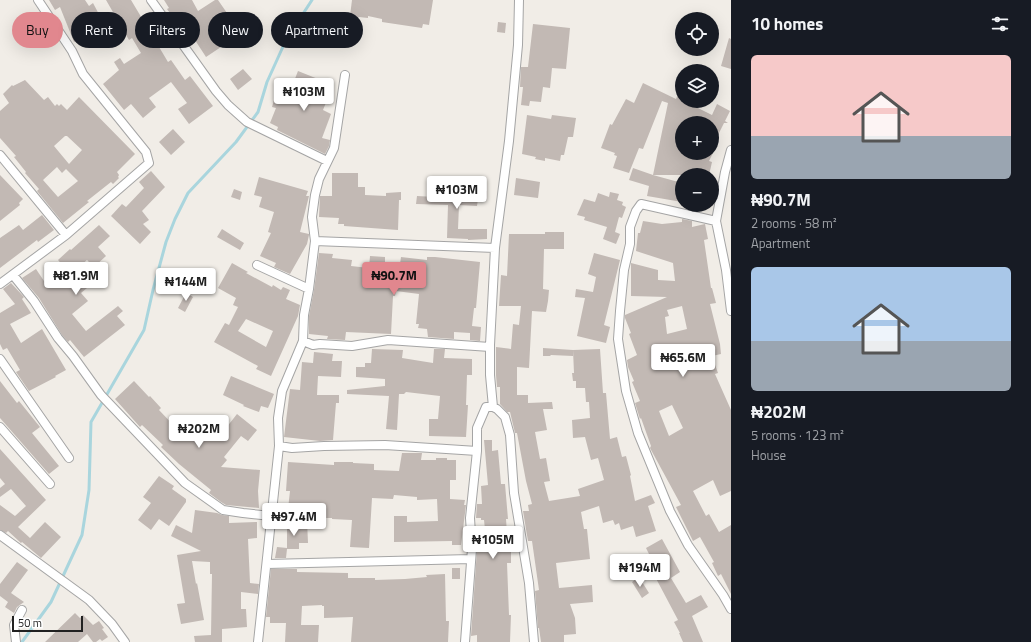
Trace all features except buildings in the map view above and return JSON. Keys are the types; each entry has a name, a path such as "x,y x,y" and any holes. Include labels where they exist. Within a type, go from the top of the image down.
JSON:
{"street":[{"path":"0,284 66,235 149,163 146,152 83,74 66,41 38,0"},
{"path":"150,0 216,91 228,105 247,122 327,161"},
{"path":"493,407 490,375 490,347 495,248 509,141 518,45 519,0"},
{"path":"258,642 279,446 278,418 282,391 303,341 304,315 315,241 312,217 315,195 319,179 334,148 345,75"},
{"path":"731,150 725,172 716,220 726,270 731,311"},
{"path":"0,155 66,235"},
{"path":"716,220 641,204 636,211 630,227 630,244 624,270 618,339 626,391 636,426 670,511 688,545 731,609"},
{"path":"315,241 495,248"},
{"path":"257,265 309,289"},
{"path":"13,275 34,301 58,338 101,395 185,483 224,510 271,516"},
{"path":"303,341 313,345 352,346 388,340 490,347"},
{"path":"0,359 69,458"},
{"path":"465,642 472,549 470,518 477,451 477,428 486,408 493,407 505,417 510,435 514,493 529,583 534,642"},
{"path":"0,427 50,484"},
{"path":"279,446 292,448 324,446 385,446 477,451"},
{"path":"0,535 73,587 100,610 125,642"},
{"path":"267,564 471,559"},
{"path":"16,642 14,625 22,610"}],"waterway":[{"path":"22,642 51,602 82,535 89,490 91,422 144,330 166,242 175,219 188,193 236,142 258,112 267,82 286,40 312,0"}]}
